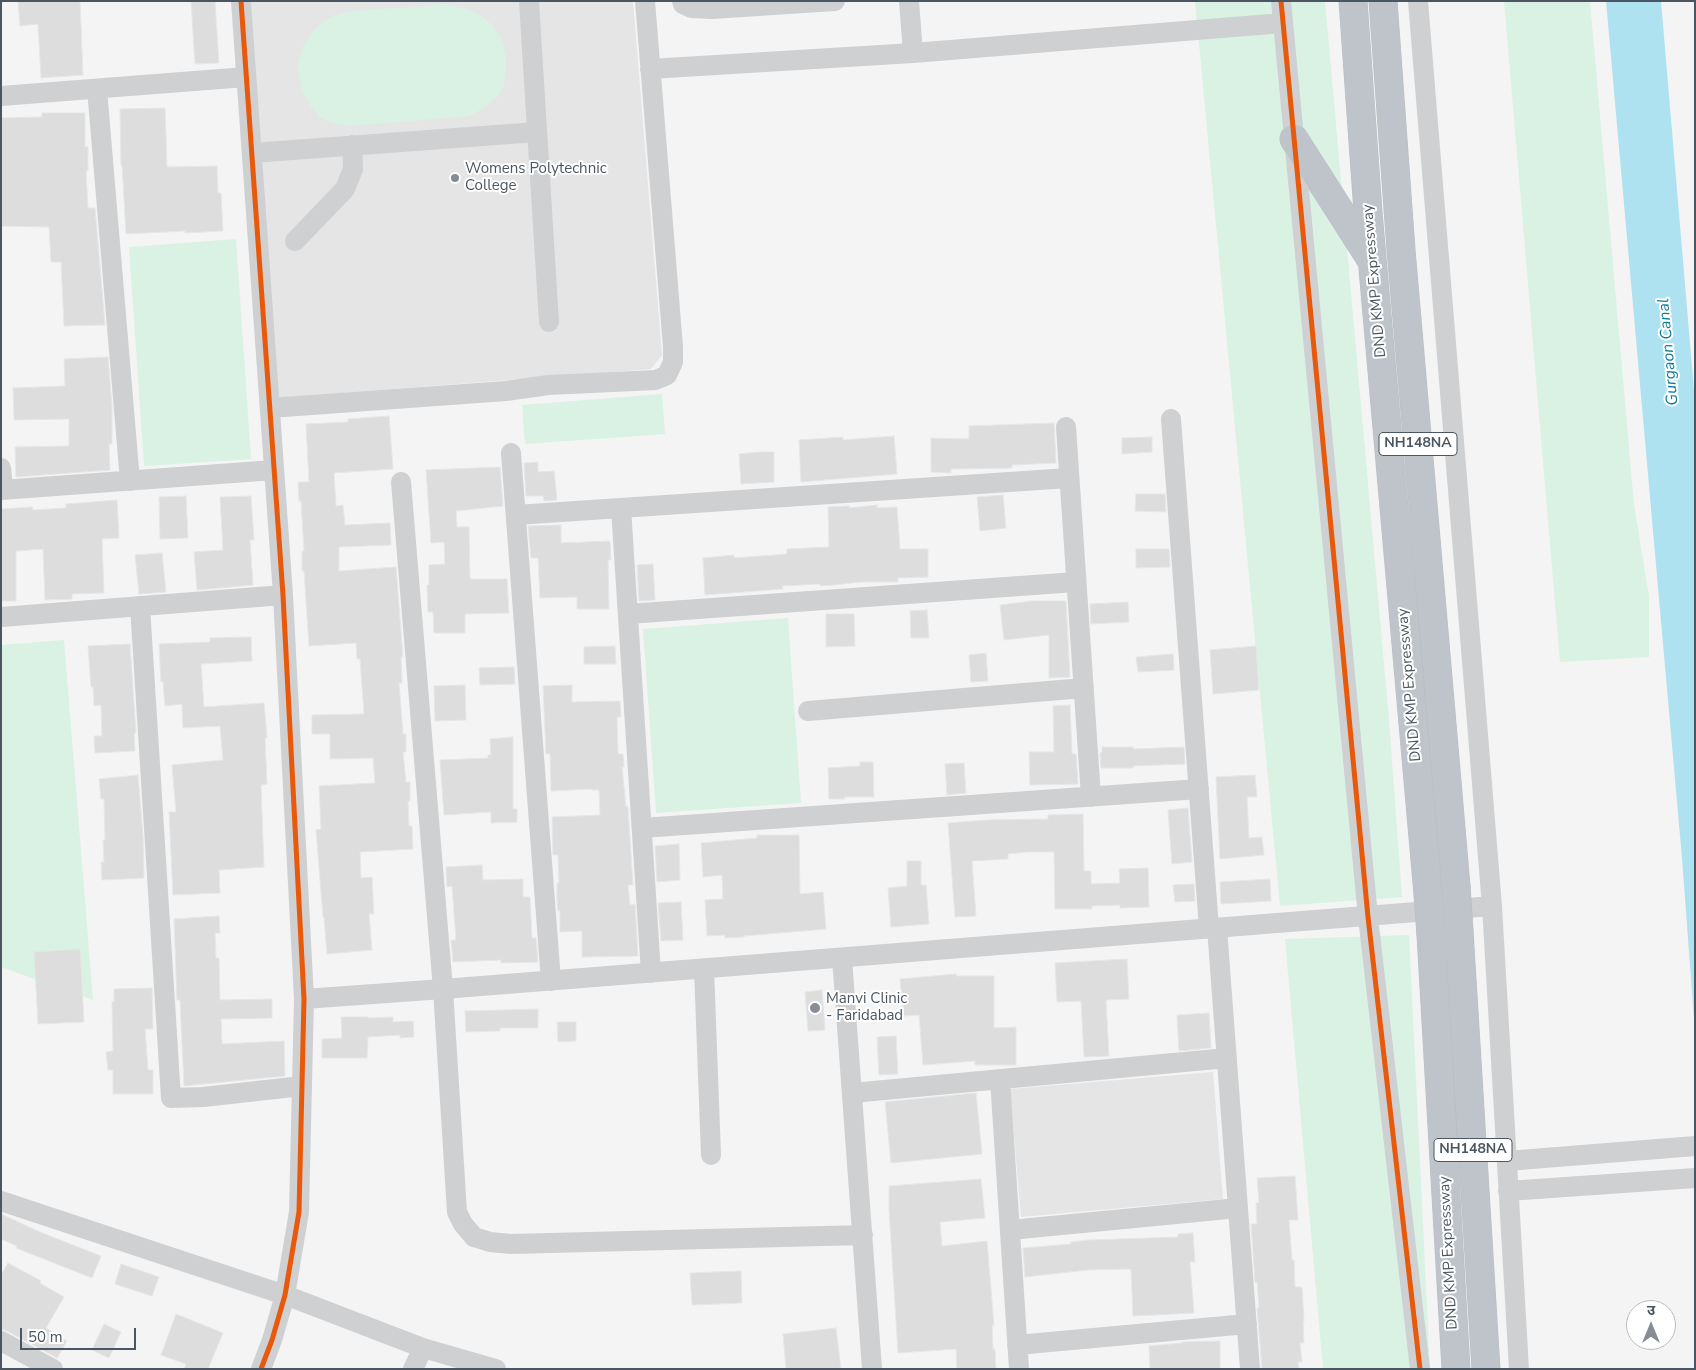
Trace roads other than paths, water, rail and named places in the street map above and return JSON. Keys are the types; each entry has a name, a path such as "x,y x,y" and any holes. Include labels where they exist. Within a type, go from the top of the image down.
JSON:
{"highway":[{"name":"DND KMP Expressway","path":"1353,1 1373,264 1428,894 1456,1369"},
{"name":"DND KMP Expressway","path":"1383,1 1401,250 1456,886 1486,1369"},
{"path":"1294,139 1373,264"}],"street":[{"path":"241,1 283,595 304,999 299,1212 285,1295 272,1340 261,1369"},
{"path":"529,1 548,322"},
{"path":"270,408 506,391 548,385 656,380 667,375 672,362 673,347 645,1"},
{"path":"682,1 692,8 712,8 835,1"},
{"path":"908,1 913,54"},
{"path":"1281,1 1368,917 1420,1369"},
{"path":"1418,1 1492,906 1519,1369"},
{"path":"650,69 913,54 1283,23"},
{"path":"1,96 246,77"},
{"path":"97,89 130,481"},
{"path":"252,152 537,132"},
{"path":"295,241 345,189 352,168 352,145"},
{"path":"1171,419 1198,789 1227,1058 1250,1369"},
{"path":"1066,427 1091,797"},
{"path":"511,453 551,981"},
{"path":"1,468 2,490 274,470"},
{"path":"516,515 1069,478"},
{"path":"402,482 443,989 457,1212 464,1224 474,1237 490,1242 511,1244 863,1235"},
{"path":"621,508 651,973"},
{"path":"628,614 1076,582"},
{"path":"1,617 283,595"},
{"path":"140,606 171,1098 203,1097 302,1086"},
{"path":"808,711 1084,688"},
{"path":"642,828 1198,789"},
{"path":"304,999 1492,906"},
{"path":"842,958 872,1369"},
{"path":"704,969 711,1155"},
{"path":"852,1093 1227,1058"},
{"path":"1000,1079 1019,1369"},
{"path":"1507,1161 1687,1146"},
{"path":"1508,1191 1689,1178"},
{"path":"1,1201 285,1295 424,1348 496,1369"},
{"path":"1010,1230 1238,1208"},
{"path":"1017,1345 1247,1324"},
{"path":"1,1341 54,1369"},
{"path":"413,1369 424,1348"}],"water":[{"name":"Gurgaon Canal","path":"1606,1 1661,1 1695,402 1695,1032 1682,858"}],"place":[{"name":"Womens Polytechnic College","path":"455,178"},
{"name":"Manvi Clinic - Faridabad","path":"815,1008"}]}
